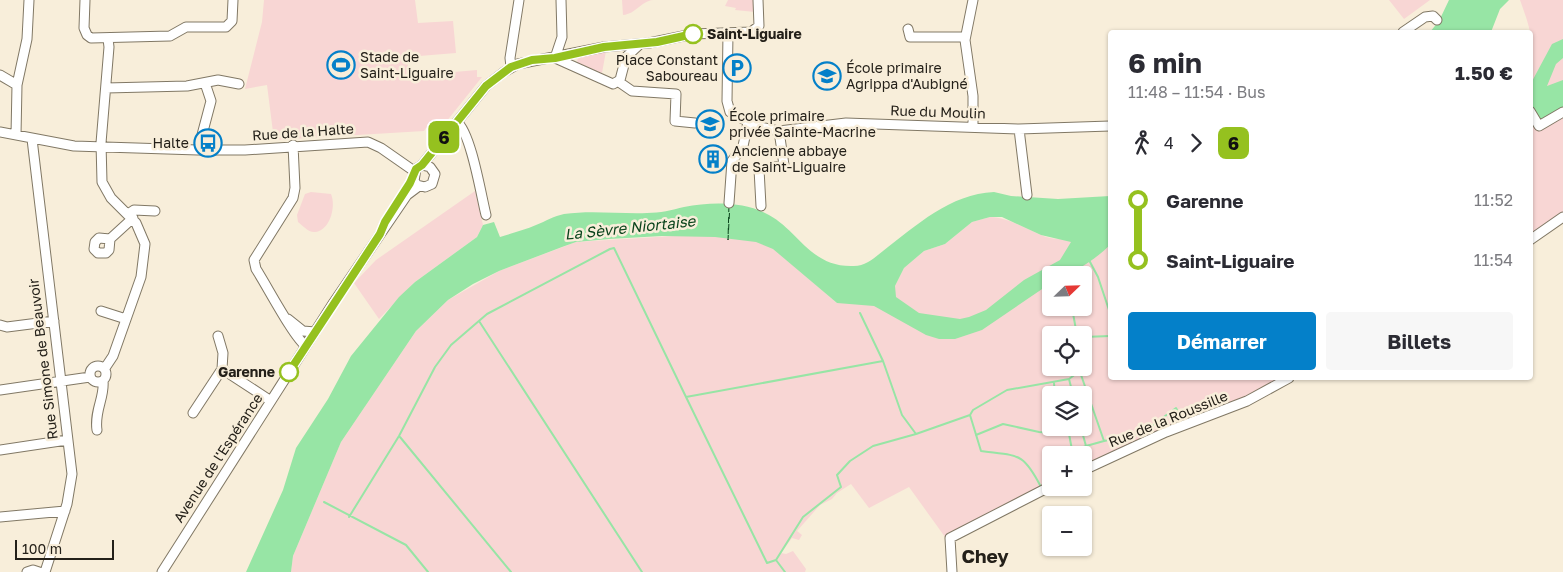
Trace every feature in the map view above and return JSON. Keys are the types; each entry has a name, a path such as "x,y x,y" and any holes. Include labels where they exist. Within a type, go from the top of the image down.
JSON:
{"street":[{"path":"16,135 17,85 27,38 29,0"},
{"path":"85,0 84,28 87,35 92,38 170,36 186,27 226,27 232,21 233,0"},
{"path":"511,67 510,58 519,0"},
{"path":"555,58 562,37 561,0"},
{"path":"438,147 435,177 432,184 427,187 420,186 414,174 486,86 511,67 532,60 555,58 620,45 640,44 693,34 751,32 757,29 760,22 758,0"},
{"path":"973,0 965,37 966,56 973,96 973,126"},
{"path":"1406,30 1425,17 1433,16 1437,20"},
{"path":"908,29 910,37 965,37"},
{"name":"Rue du Moulin","path":"728,33 727,101 730,112 748,123 779,131 831,124 973,126 1019,129 1108,126"},
{"path":"105,368 113,356 144,266 144,239 140,228 111,198 104,186 102,147 108,38"},
{"path":"626,57 640,44"},
{"path":"619,82 626,57 625,50 620,45"},
{"path":"573,64 571,57 574,53"},
{"path":"555,58 573,64 607,83 619,82 632,91 676,94 675,121 695,123"},
{"path":"0,75 17,85"},
{"path":"106,88 205,83 218,80 238,84"},
{"path":"198,150 211,102 205,83"},
{"path":"1533,117 1539,126 1563,112"},
{"path":"456,122 462,126 467,138 486,215"},
{"path":"729,203 732,161 743,146 748,123"},
{"path":"1019,129 1027,195"},
{"path":"761,206 759,169 784,165 779,131"},
{"name":"Rue de la Halte","path":"0,132 74,146 198,150 245,150 293,145 368,142 382,148 414,174"},
{"name":"Rue Simone de Beauvoir","path":"32,139 72,474 65,510 45,572"},
{"path":"293,145 295,188 293,198 254,260 256,269 296,336 306,346"},
{"path":"422,165 430,167 434,172"},
{"name":"Avenue de l'Espérance","path":"380,234 385,222 414,174"},
{"name":"Avenue de l'Espérance","path":"162,572 315,332 380,234 408,195 420,186"},
{"path":"110,239 134,210 155,211"},
{"path":"1533,238 1563,217"},
{"path":"101,311 126,319"},
{"path":"285,315 303,331 315,332"},
{"path":"0,325 7,327 54,321"},
{"path":"193,413 222,369 223,353 218,336"},
{"path":"90,378 91,370 95,366 105,368"},
{"path":"97,430 95,418 103,381 107,374 105,368"},
{"path":"222,369 271,402"},
{"path":"0,390 90,378 97,382 103,381"},
{"name":"Rue de la Roussille","path":"1092,466 1166,432 1247,401 1285,380"},
{"path":"0,450 67,440"},
{"path":"952,572 950,538 1042,490"},
{"path":"0,517 65,510"},
{"path":"27,572 33,570 39,572"}],"shaded area":[{"name":"Stade de Saint-Liguaire","path":"264,0 415,0 418,23 453,21 456,53 407,57 409,76 477,70 477,77 482,77 442,127 441,123 426,128 424,131 274,140 267,85 245,89 262,22"},
{"path":"622,0 653,0 623,15"},
{"path":"728,0 754,0 755,12 735,10 736,8 725,6"},
{"path":"1389,0 1430,0 1404,19"},
{"path":"1520,0 1563,0 1563,219 1533,241 1533,30 1530,30"},
{"path":"606,51 602,73 577,63 578,54"},
{"path":"475,191 483,225 477,237 415,282 379,319 354,283 376,260"},
{"path":"311,192 331,194 333,204 331,216 325,227 315,232 308,230 298,222 297,215 305,194"},
{"path":"990,217 1016,223 1049,238 1066,239 1108,233 1108,380 1292,380 1281,387 1202,419 1092,470 1092,446 1042,446 1042,495 953,539 945,537 909,487 869,508 851,484 837,493 832,499 820,505 797,531 802,535 799,540 792,538 781,553 786,554 793,551 806,569 805,572 291,572 293,556 341,442 416,331 448,300 499,271 576,242 753,231 837,303 895,286 904,268 924,251 945,244 972,222"}],"water":[{"path":"1449,0 1509,0 1500,9 1492,30 1432,30 1439,21"},
{"path":"1563,39 1563,58 1556,64 1547,86 1563,80 1563,107 1533,124 1533,79 1552,44"},
{"name":"La Sèvre Niortaise","path":"994,192 1011,196 1058,199 1108,196 1108,247 1083,266 1049,266 1060,260 1071,242 1041,235 1002,217 990,217 972,222 945,244 924,251 904,268 895,286 896,297 919,313 960,319 986,310 1024,280 1042,270 1042,289 982,330 955,339 939,339 926,335 874,306 837,303 773,249 756,242 715,237 662,236 576,242 499,271 473,284 448,300 416,331 341,442 293,556 291,572 246,572 283,490 296,448 328,399 351,356 399,297 415,282 477,237 483,225 494,222 500,237 564,214 584,212 652,213 704,204 746,206 765,213 776,220 805,246 826,261 839,265 854,266 870,261 921,221 963,198"}],"waterway":[{"path":"349,517 399,436 435,367 451,345 487,314 610,249 614,248 686,397 883,361 860,313"},
{"path":"1089,260 1098,277 1108,307"},
{"path":"1073,316 1075,326"},
{"path":"479,321 642,572"},
{"path":"1092,337 1108,336"},
{"path":"686,397 767,563 776,560 803,517 841,487 837,475 850,461 873,446 916,434 902,415 883,361"},
{"path":"970,415 973,410 1007,390 1069,379 1073,376"},
{"path":"1081,376 1104,441 1086,446"},
{"path":"1069,379 1071,386"},
{"path":"1104,441 1142,433 1176,408 1182,419"},
{"path":"916,434 970,415 981,451 1012,455 1019,458 1029,467 1041,487"},
{"path":"976,435 1003,424 1039,432 1069,434 1071,446"},
{"path":"1083,436 1086,446"},
{"path":"400,437 511,572"},
{"path":"324,502 406,545 428,572"},
{"path":"776,560 785,572"}],"ferry route":[{"path":"729,203 730,203 728,240 729,203"}],"bus line":[{"name":"6","path":"289,372 380,234 380,230 413,178 413,173 438,147 456,122 486,86 497,76 524,61 555,58 604,47 657,42 693,34"}],"place":[{"name":"Saint-Liguaire","path":"693,34"},
{"name":"Stade de Saint-Liguaire","path":"341,65"},
{"name":"Place Constant Saboureau","path":"737,68"},
{"name":"École primaire Agrippa d'Aubigné","path":"827,76"},
{"name":"École primaire privée Sainte-Macrine","path":"710,124"},
{"name":"Halte","path":"208,143"},
{"name":"Ancienne abbaye de Saint-Liguaire","path":"713,159"},
{"name":"Garenne","path":"289,372"}],"district":[{"name":"Chey","path":"985,556"}]}
